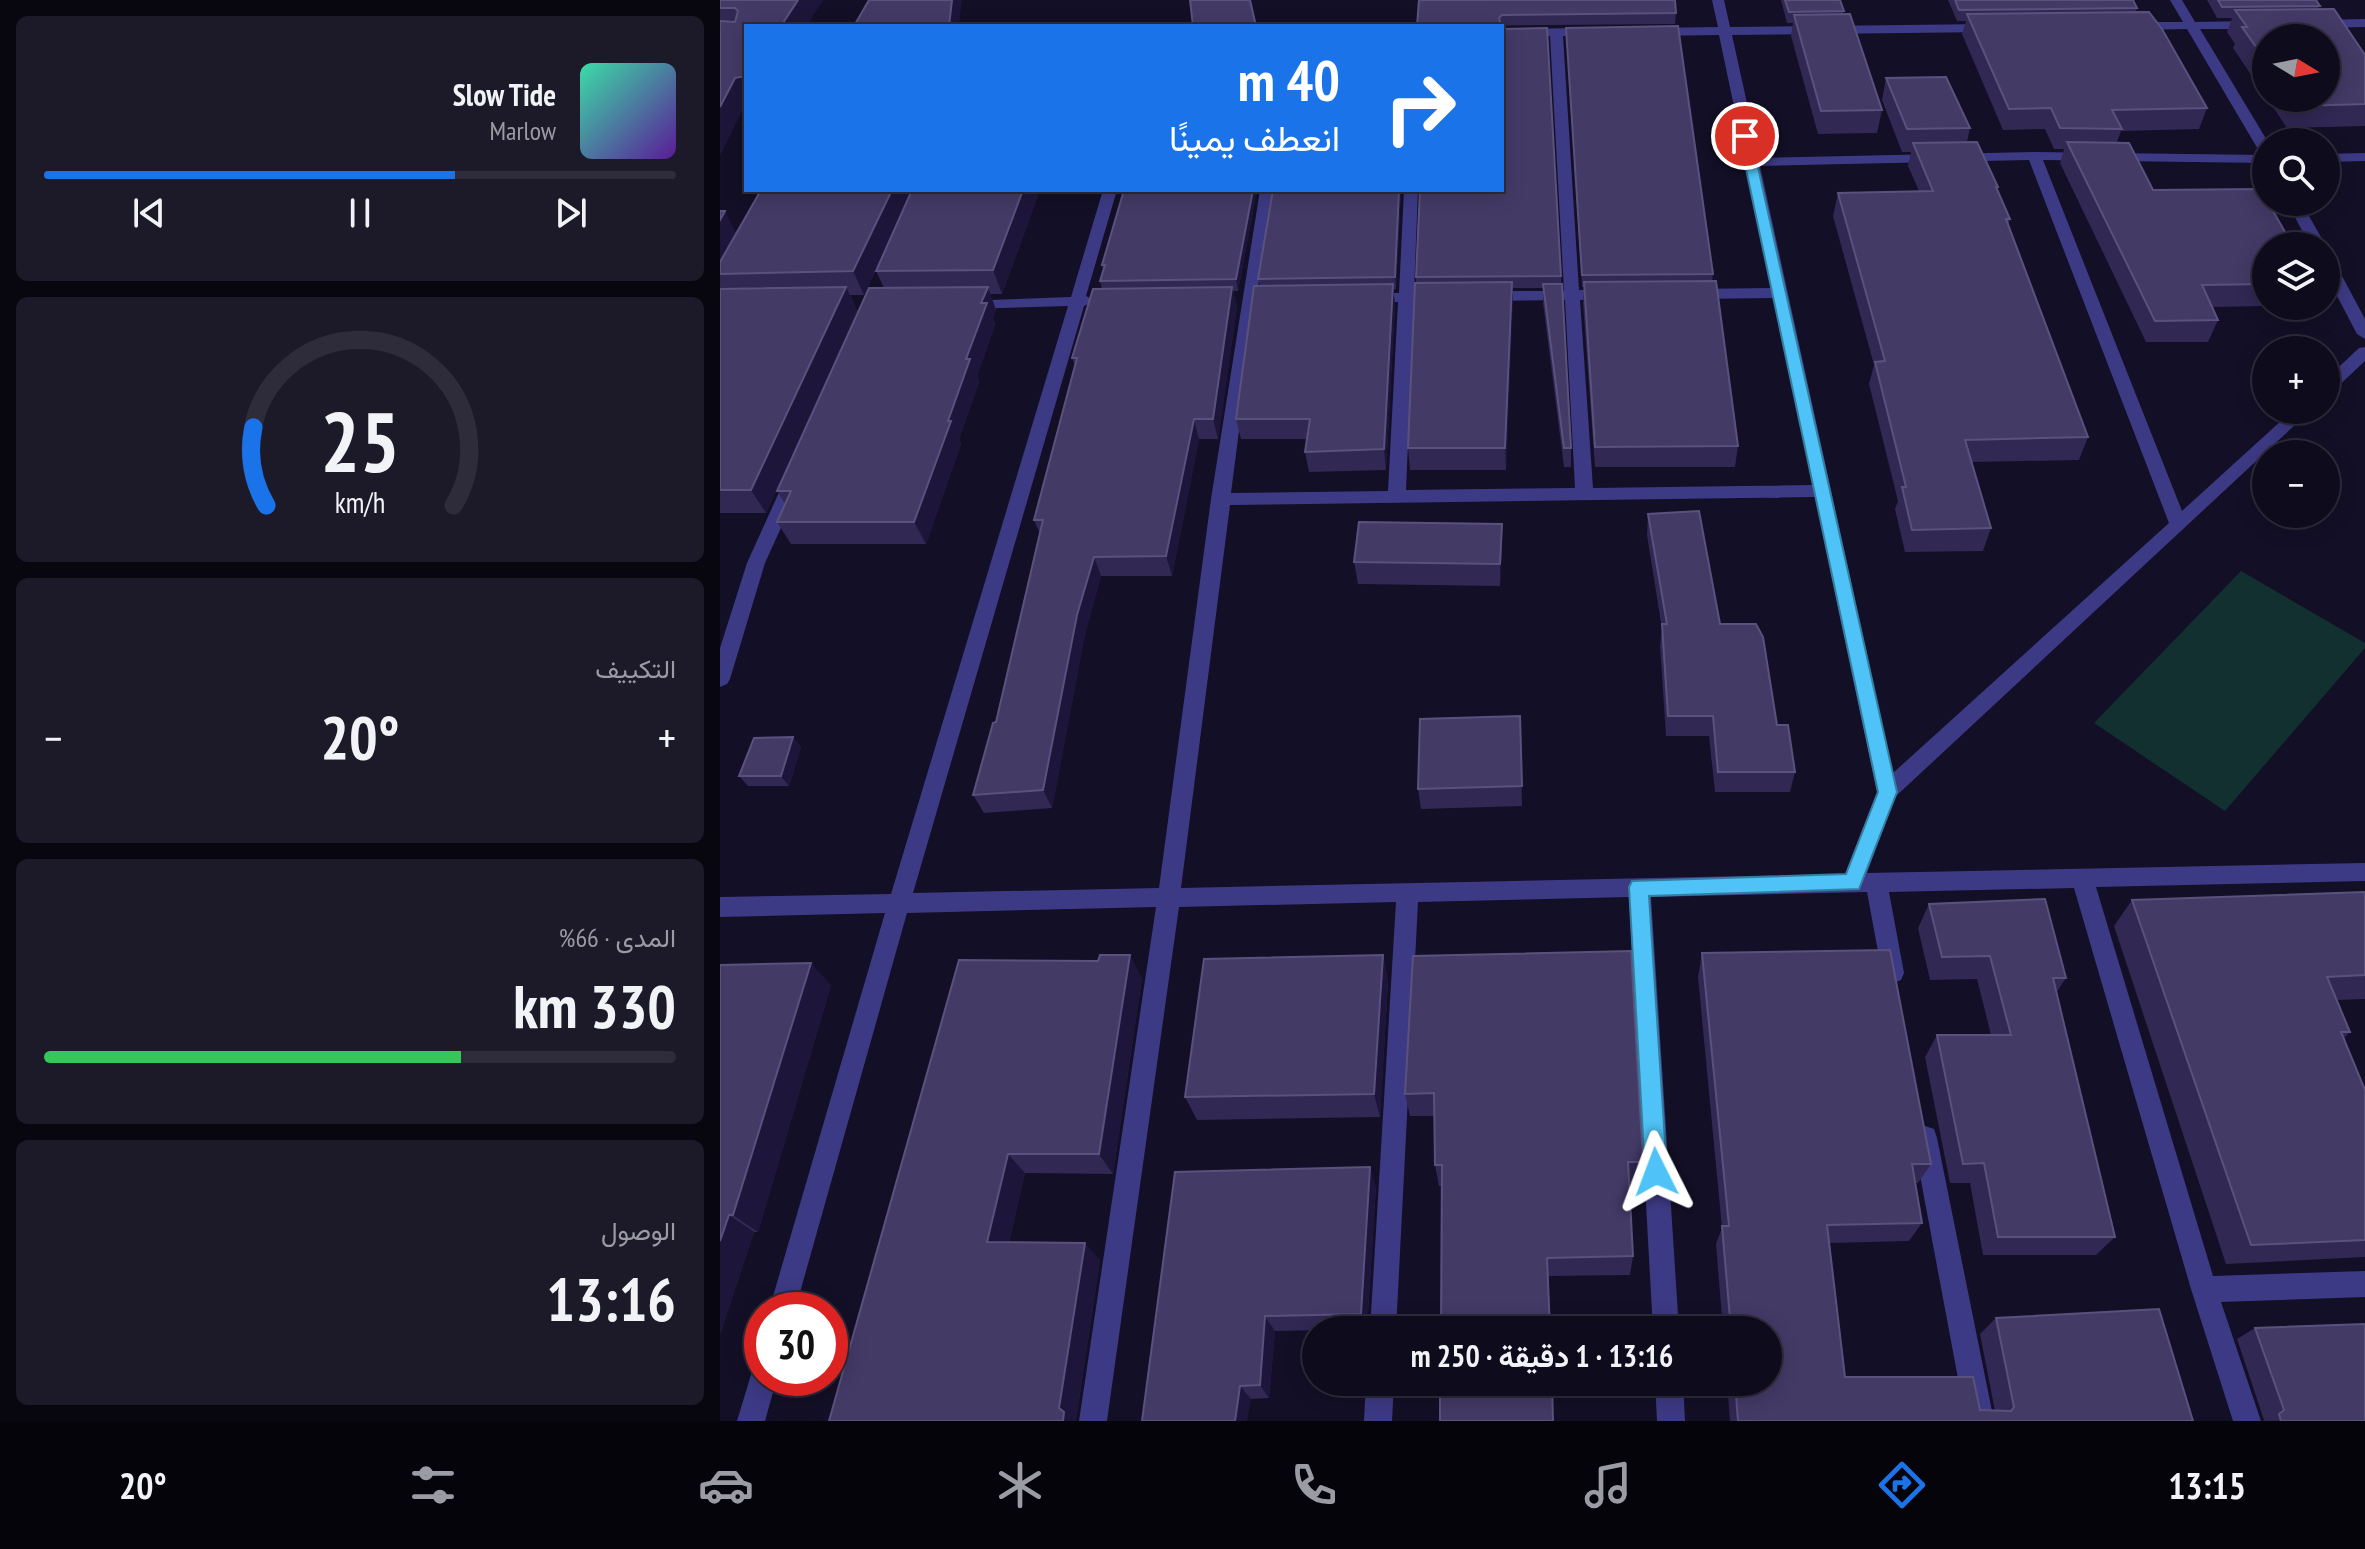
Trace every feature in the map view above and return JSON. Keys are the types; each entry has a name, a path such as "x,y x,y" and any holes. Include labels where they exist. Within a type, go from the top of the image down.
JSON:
{"street":[{"path":"1718,0 1750,162 1887,792 1864,882 1897,990"},
{"path":"2176,0 2253,128"},
{"path":"2301,24 2365,23"},
{"path":"2115,26 2252,24"},
{"path":"1632,32 2005,28"},
{"path":"1504,33 1602,32"},
{"path":"1556,33 1584,492"},
{"path":"1750,162 2034,156 2252,159"},
{"path":"2034,156 2179,525"},
{"path":"2340,158 2365,157"},
{"path":"787,1292 1109,192"},
{"path":"1093,1421 1169,897 1248,299 1267,192"},
{"path":"1397,495 1411,192"},
{"path":"2340,287 2365,334"},
{"path":"1668,294 1779,293"},
{"path":"1357,298 1620,295"},
{"path":"951,304 1107,301"},
{"path":"2340,375 2365,352"},
{"path":"1887,792 2288,424"},
{"path":"720,679 756,563 801,463"},
{"path":"1220,499 1821,491"},
{"path":"720,907 2365,872"},
{"path":"2082,878 2204,1289 2247,1421"},
{"path":"1639,887 1665,1316"},
{"path":"1384,1316 1408,892"},
{"path":"1920,1113 1980,1421"},
{"path":"2204,1289 2365,1284"},
{"path":"751,1421 758,1396"},
{"path":"1378,1421 1379,1396"},
{"path":"1670,1396 1671,1421"}],"green space":[{"path":"2241,571 2365,643 2365,648 2225,811 2094,723"}],"building":[{"path":"720,0 798,0 782,24 744,24 744,76 735,78 720,107 720,21 735,22 738,11 735,8 720,8"},
{"path":"869,0 952,0 949,24 855,24"},
{"path":"1190,0 1250,0 1256,24 1193,24"},
{"path":"1419,0 1675,0 1676,13 1502,15 1499,18 1500,24 1417,24"},
{"path":"1785,0 1840,0 1844,11 1789,12"},
{"path":"1955,0 2133,0 2137,8 1959,10"},
{"path":"2218,0 2316,0 2320,6 2222,7"},
{"path":"2334,9 2365,55 2365,104 2340,105 2340,24 2252,24 2252,41 2235,10"},
{"path":"2149,12 2207,108 2112,110 2122,129 2060,128 2051,108 2009,109 1967,14"},
{"path":"1850,14 1882,110 1821,111 1794,15"},
{"path":"1678,26 1713,274 1582,275 1566,28"},
{"path":"1547,28 1561,276 1416,277 1420,192 1504,192 1504,29"},
{"path":"1946,77 1970,128 1907,129 1886,78"},
{"path":"1977,142 1998,187 2010,219 2006,219 2088,437 1965,440 1991,528 1912,530 1902,487 1906,487 1875,362 1885,361 1838,193 1933,191 1913,143"},
{"path":"2067,142 2129,143 2153,190 2252,189 2252,216 2276,216 2285,232 2252,232 2252,284 2202,285 2218,320 2155,321"},
{"path":"760,192 891,192 853,271 720,274 720,262"},
{"path":"911,192 1022,192 993,270 876,271"},
{"path":"1123,192 1253,192 1236,279 1100,281 1105,265 1102,265"},
{"path":"1273,192 1399,192 1395,277 1258,279"},
{"path":"1716,281 1738,446 1595,447 1584,282"},
{"path":"1512,282 1505,448 1408,448 1415,283"},
{"path":"1393,284 1384,449 1305,452 1310,419 1236,419 1254,286"},
{"path":"1543,284 1562,284 1571,448 1564,448"},
{"path":"846,287 751,490 720,490 720,289"},
{"path":"988,287 981,303 987,303 966,359 970,359 948,421 951,421 914,522 777,522 791,491 777,491 869,288"},
{"path":"1232,287 1213,419 1194,419 1166,556 1094,557 1077,615 1043,790 973,795 993,723 996,722 1043,520 1034,520 1077,358 1072,358 1093,289"},
{"path":"1699,511 1720,624 1756,624 1763,637 1777,725 1788,725 1795,772 1718,772 1713,716 1668,716 1662,624 1667,624 1648,514"},
{"path":"1359,522 1502,524 1500,564 1354,562"},
{"path":"1520,716 1522,786 1418,789 1420,719"},
{"path":"793,737 781,776 739,776 754,738"},
{"path":"2365,892 2365,975 2327,977 2350,1032 2341,1032 2365,1090 2365,1240 2251,1245 2132,900"},
{"path":"2045,899 2066,978 2053,978 2115,1237 1998,1237 1984,1163 1963,1164 1937,1035 2011,1035 1990,956 1942,957 1929,904"},
{"path":"1890,950 1931,1164 1912,1164 1922,1223 1827,1225 1845,1377 1973,1377 1980,1410 2011,1411 2014,1407 1996,1318 2159,1309 2193,1421 1738,1421 1736,1396 1782,1396 1782,1316 1730,1316 1722,1226 1729,1226 1702,953"},
{"path":"1631,951 1643,1162 1628,1162 1633,1256 1547,1258 1549,1316 1441,1316 1442,1165 1435,1165 1434,1093 1405,1094 1413,956"},
{"path":"1100,955 1130,955 1099,1154 1008,1154 987,1242 1085,1243 1059,1408 1064,1412 1063,1421 829,1421 836,1396 848,1396 848,1354 959,960 1098,961"},
{"path":"1383,955 1374,1094 1185,1097 1204,959"},
{"path":"811,963 733,1215 729,1215 720,1241 720,965"},
{"path":"1370,1167 1361,1314 1265,1316 1260,1385 1240,1386 1235,1421 1142,1421 1175,1172"},
{"path":"2365,1324 2365,1421 2281,1421 2279,1414 2284,1410 2255,1328"},
{"path":"1440,1396 1552,1396 1553,1421 1440,1421"}],"route":[{"path":"1656,1172 1639,887 1852,883 1887,792 1745,136"}]}
